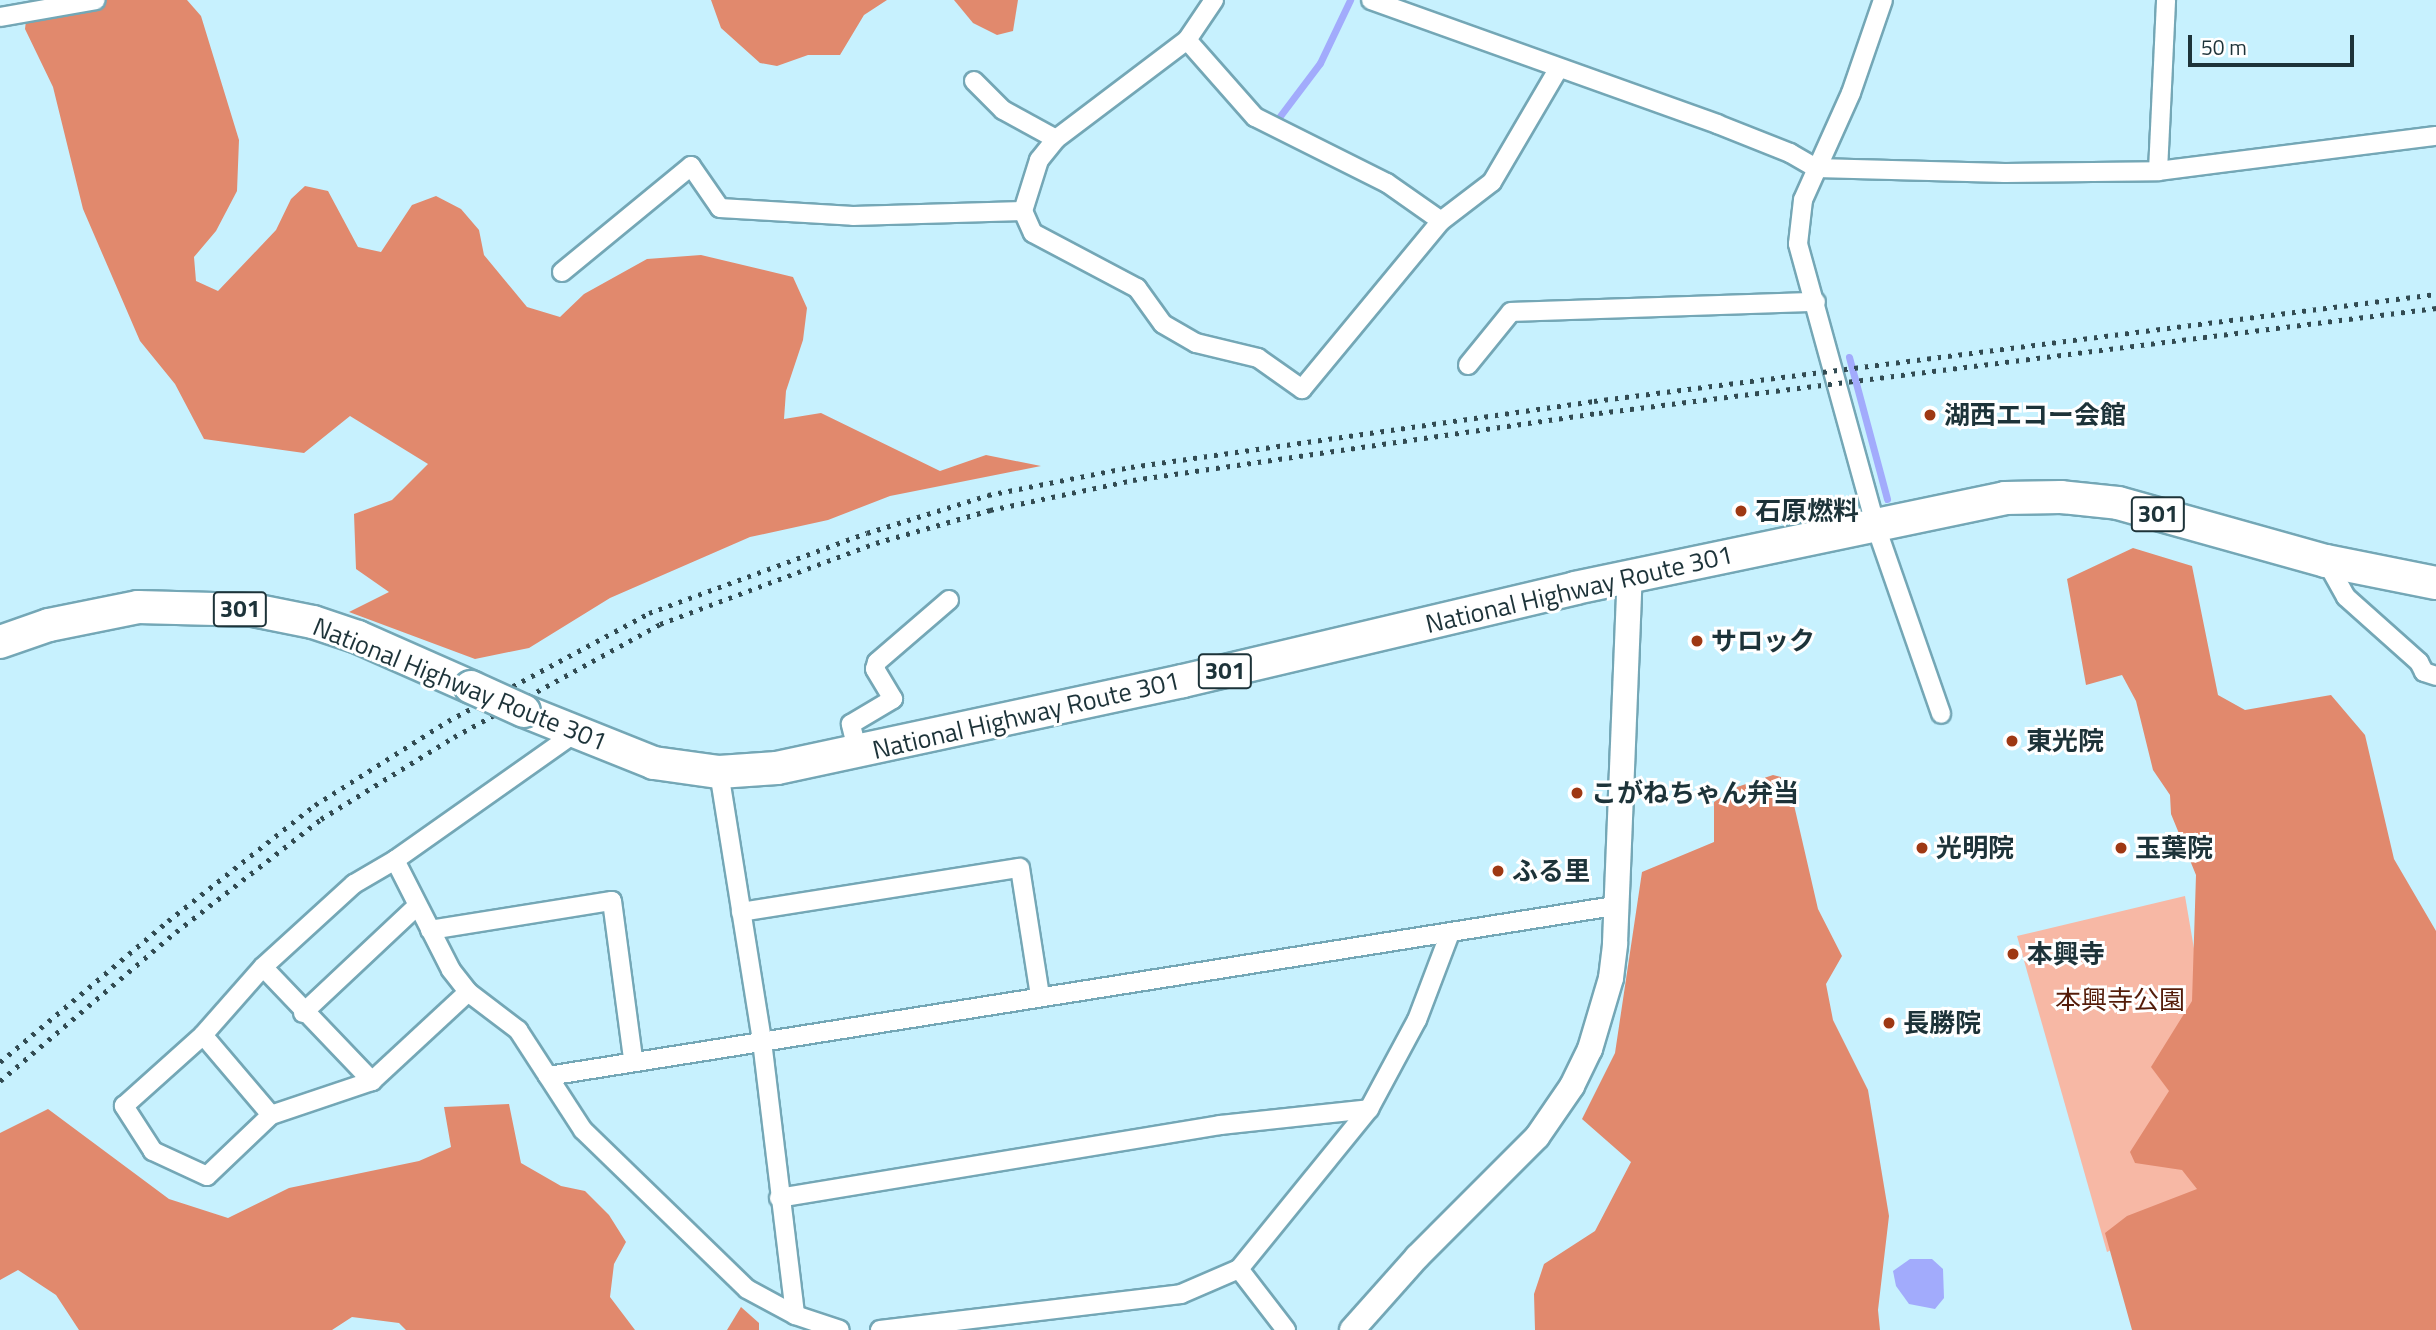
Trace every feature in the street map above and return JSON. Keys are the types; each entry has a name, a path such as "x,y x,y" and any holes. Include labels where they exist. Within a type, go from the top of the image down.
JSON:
{"highway":[{"name":"National Highway Route 301","path":"0,642 49,625 138,607 253,610 313,622 358,637 575,733 654,763 719,772 777,768 858,753 1630,576 2006,498 2061,497 2118,503 2326,561 2436,583"}],"street":[{"path":"0,17 96,0"},
{"path":"1214,0 1187,40 1056,139 1039,160 1023,211 1034,233 1137,288 1163,324 1196,343 1258,358 1302,389 1441,220 1492,182 1559,68"},
{"path":"1371,0 1717,124 1790,153 1816,168 2006,173 2158,171 2436,136"},
{"path":"1883,0 1851,93 1803,200 1798,244 1875,524 1941,714"},
{"path":"2158,171 2166,0"},
{"path":"1187,40 1255,117 1387,183 1441,220"},
{"path":"974,81 1003,110 1056,139"},
{"path":"562,272 691,166 720,208 853,216 1023,211"},
{"path":"1468,365 1511,312 1815,302"},
{"path":"2326,561 2346,597 2419,662 2424,672 2436,676"},
{"path":"1352,1330 1436,1238 1537,1137 1572,1086 1590,1049 1611,978 1630,576"},
{"path":"858,753 851,724 893,699 875,669 877,662 949,600"},
{"path":"468,992 372,1081 271,1115 207,1176 153,1151 124,1106 203,1035 263,967 354,884 395,860 575,733"},
{"path":"719,772 762,1041 795,1315"},
{"path":"395,860 430,930 468,992 518,1030 583,1130 747,1289 795,1315 840,1330"},
{"path":"741,912 1020,868 1040,996"},
{"path":"430,930 612,901 633,1059"},
{"path":"303,1013 417,905"},
{"path":"548,1076 633,1059 1614,906"},
{"path":"880,1330 1181,1294 1239,1269 1369,1109 1417,1020 1450,933"},
{"path":"263,967 303,1013 372,1081"},
{"path":"203,1035 271,1115"},
{"path":"779,1198 1220,1125 1369,1109"},
{"path":"1239,1269 1286,1330"}],"green space":[{"name":"本興寺公園","path":"2185,896 2236,1195 2107,1252 2017,936"}],"shaded area":[{"path":"96,0 187,0 201,16 239,140 237,191 216,231 194,257 196,281 218,291 276,230 291,199 305,186 328,191 358,247 381,252 412,205 436,196 461,209 479,230 484,255 527,307 560,317 584,294 647,259 701,255 793,277 807,308 803,340 786,391 784,419 821,413 940,471 986,455 1041,466 890,496 828,520 750,537 610,598 529,648 475,659 349,612 389,592 356,569 354,514 392,500 428,464 350,416 304,453 204,439 175,384 140,341 83,209 53,87 25,29 27,12"},
{"path":"711,0 887,0 864,15 840,55 808,55 777,66 760,63 721,28"},
{"path":"954,0 1018,0 1013,31 997,35 973,23"},
{"path":"2133,548 2192,566 2218,695 2245,710 2331,695 2365,735 2394,859 2436,931 2436,1330 2132,1330 2105,1233 2127,1216 2197,1189 2182,1170 2135,1163 2130,1152 2169,1091 2151,1067 2192,1001 2196,875 2171,814 2170,795 2153,770 2136,701 2122,675 2086,685 2067,579"},
{"path":"1773,775 1788,779 1818,909 1842,956 1826,984 1833,1020 1868,1090 1889,1216 1878,1310 1880,1330 1535,1330 1534,1294 1544,1264 1595,1231 1631,1162 1582,1119 1615,1053 1642,872 1714,842 1714,802 1737,787"},
{"path":"509,1104 521,1163 561,1186 585,1191 609,1215 626,1242 614,1264 610,1297 635,1330 406,1330 399,1323 352,1317 332,1330 79,1330 56,1295 18,1270 0,1280 0,1133 48,1109 169,1199 228,1218 289,1188 419,1161 451,1147 444,1107"},
{"path":"741,1307 759,1323 759,1330 727,1330"}],"water":[{"path":"1910,1259 1932,1259 1943,1269 1944,1298 1935,1309 1909,1304 1896,1286 1893,1271"}],"waterway":[{"path":"1277,120 1320,63 1350,0"},
{"path":"1849,357 1887,499"}],"railway":[{"path":"0,1062 168,921 315,805 448,721 649,613 867,533 988,495 1131,467 1594,401 2436,294"},
{"path":"0,1081 176,932 321,819 454,737 660,624 876,543 990,510 1133,480 1599,413 2436,308"}],"place":[{"name":"湖西エコー会館","path":"1930,415"},
{"name":"石原燃料","path":"1741,511"},
{"name":"サロック","path":"1697,641"},
{"name":"東光院","path":"2012,741"},
{"name":"こがねちゃん弁当","path":"1577,793"},
{"name":"光明院","path":"1922,848"},
{"name":"玉葉院","path":"2121,848"},
{"name":"ふる里","path":"1498,871"},
{"name":"本興寺","path":"2013,954"},
{"name":"長勝院","path":"1889,1023"}]}
